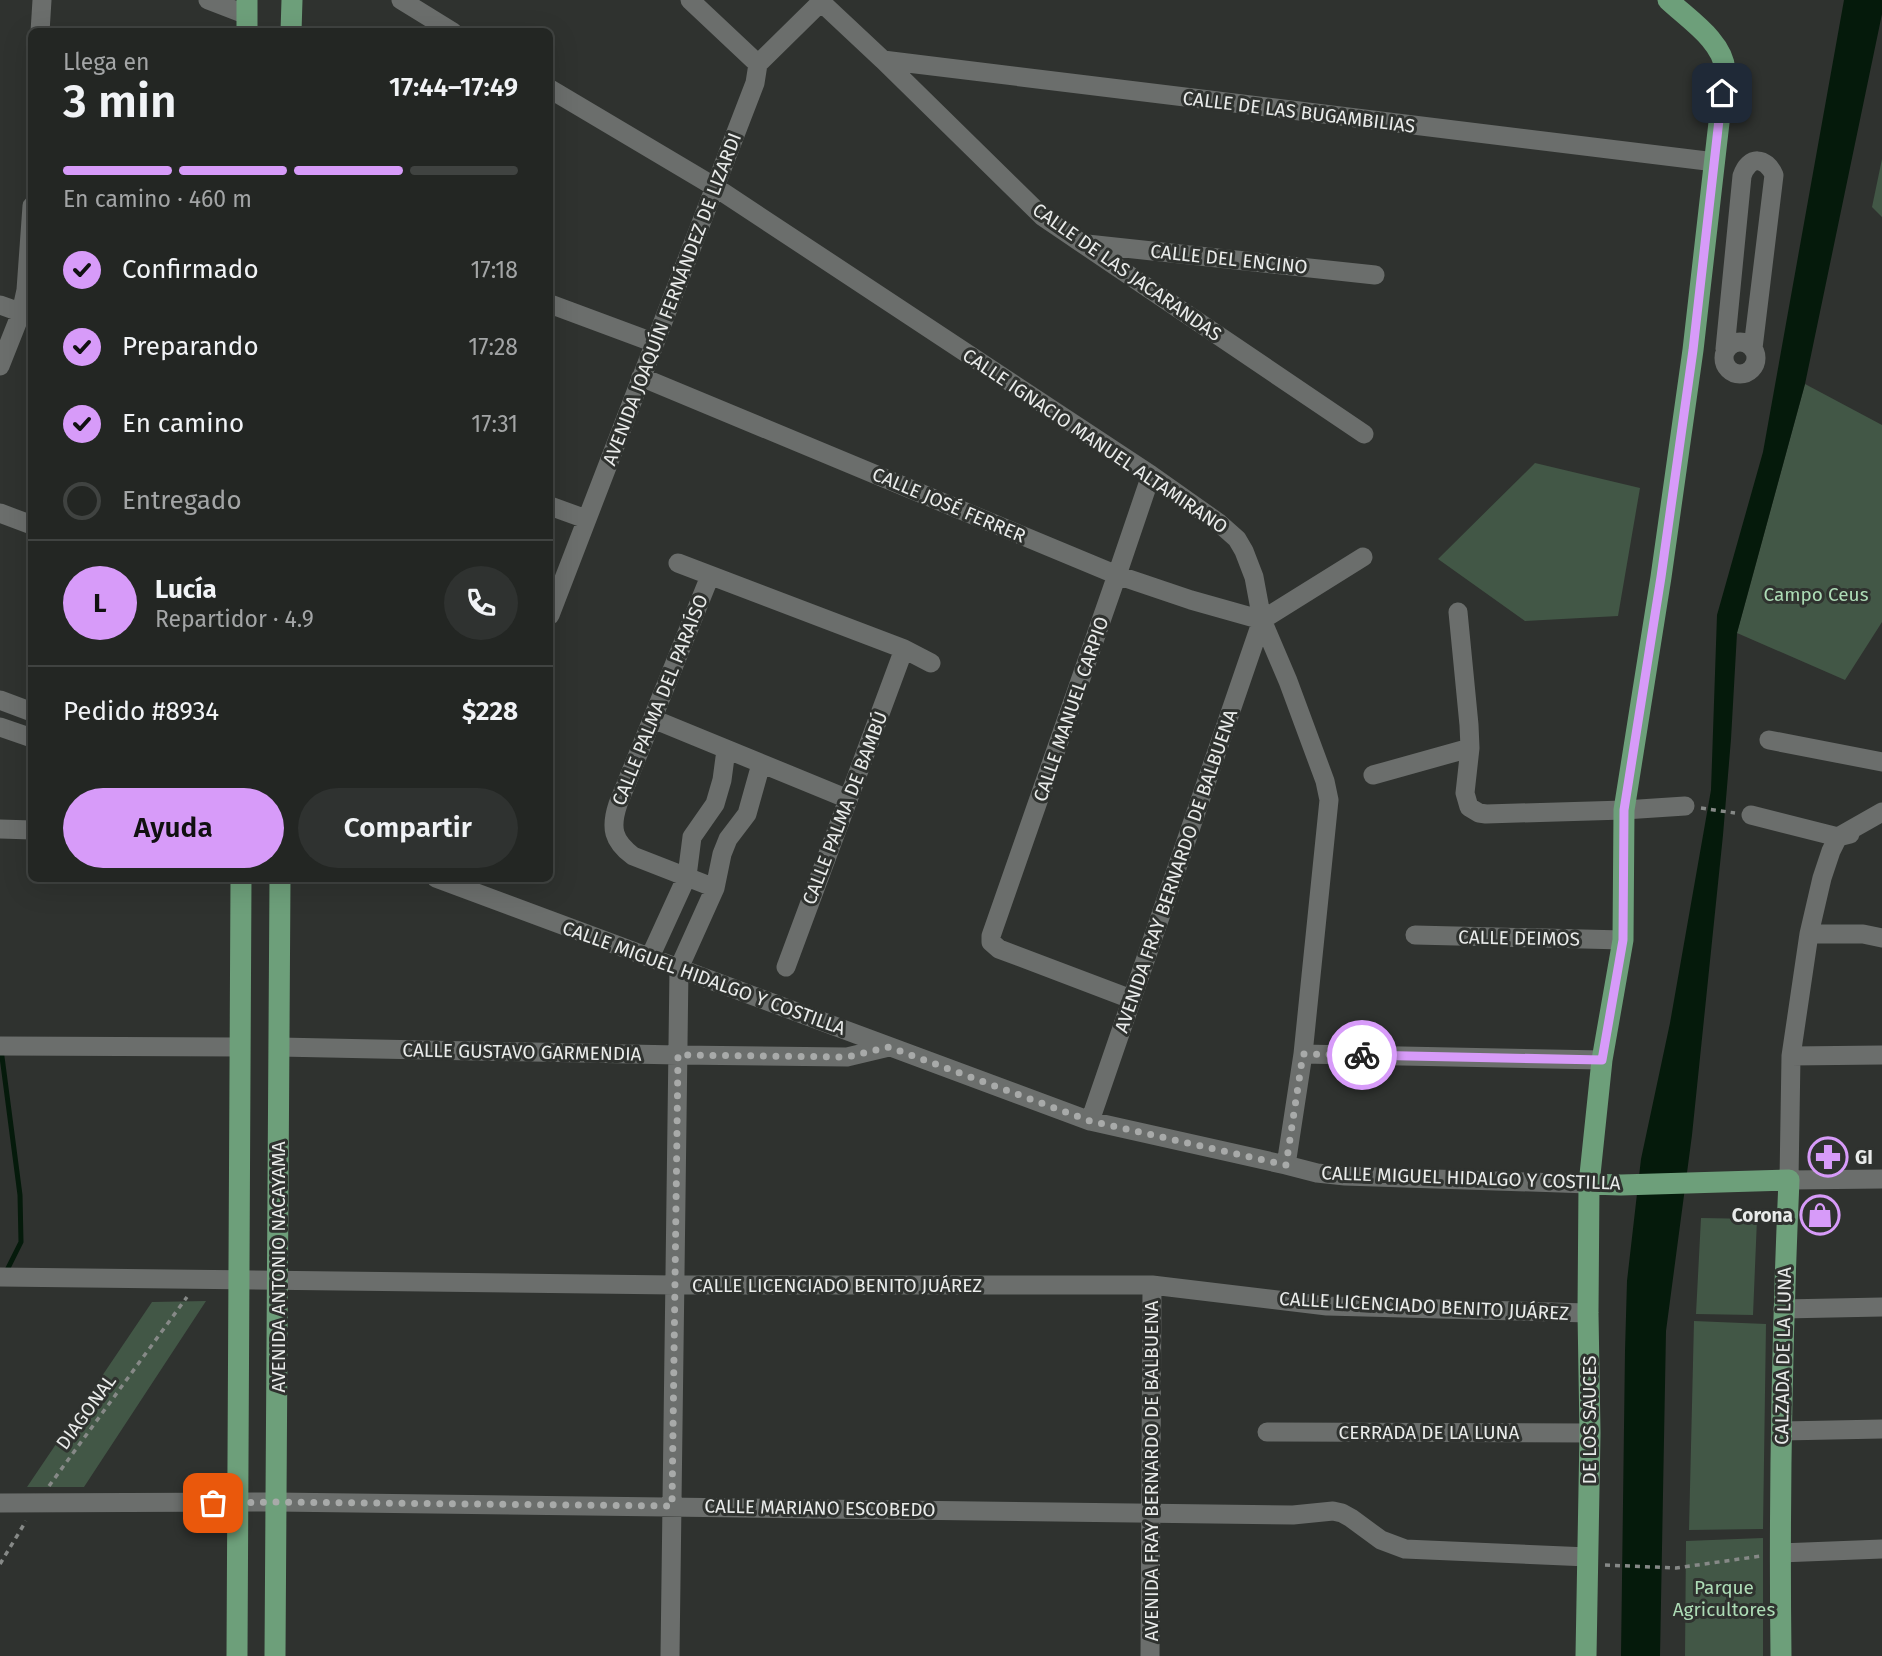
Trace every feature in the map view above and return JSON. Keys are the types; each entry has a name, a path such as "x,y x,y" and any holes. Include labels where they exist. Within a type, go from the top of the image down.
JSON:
{"main road":[{"path":"291,28 292,0"},
{"name":"DE LOS SAUCES","path":"1586,1656 1590,1433 1589,1184 1602,1060 1623,940 1624,810 1693,350 1725,70 1716,45 1668,0"},
{"name":"AVENIDA ANTONIO NACAYAMA","path":"237,1656 241,882"},
{"name":"AVENIDA ANTONIO NACAYAMA","path":"275,1656 280,882"},
{"name":"CALLE MIGUEL HIDALGO Y COSTILLA","path":"1589,1184 1789,1180"},
{"name":"CALZADA DE LA LUNA","path":"1781,1656 1783,1309 1789,1180"}],"street":[{"path":"40,28 42,0"},
{"path":"208,0 247,16"},
{"path":"401,0 446,28"},
{"path":"690,0 758,64 820,1"},
{"name":"CALLE DE LAS JACARANDAS","path":"820,1 1043,217 1363,434"},
{"name":"CALLE DE LAS BUGAMBILIAS","path":"883,60 1715,162"},
{"name":"AVENIDA JOAQUÍN FERNÁNDEZ DE LIZARDI","path":"553,607 755,83 758,64"},
{"name":"CALLE IGNACIO MANUEL ALTAMIRANO","path":"553,91 715,187 1151,475 1237,539 1250,563 1262,620 1293,694 1325,781 1329,800 1303,1054 1286,1165"},
{"path":"1762,161 1770,166 1774,175 1753,348 1756,360 1749,371 1737,374 1726,368 1723,362 1742,176 1748,164 1762,161"},
{"name":"CALLE DEL ENCINO","path":"1082,243 1375,275"},
{"path":"0,366 26,315 28,262"},
{"path":"0,305 26,315"},
{"path":"553,305 655,343"},
{"path":"1724,352 1730,344 1736,342 1748,344 1753,348"},
{"path":"1693,350 1724,352"},
{"name":"CALLE JOSÉ FERRER","path":"641,377 1117,575 1262,620"},
{"name":"CALLE MANUEL CARPIO","path":"1131,999 999,949 991,942 990,936 1151,475"},
{"path":"553,507 586,519"},
{"path":"0,513 28,524"},
{"path":"1262,620 1363,557"},
{"path":"678,563 904,649 931,663"},
{"name":"CALLE PALMA DEL PARAÍSO","path":"710,576 618,804 614,832 622,848 634,856 715,888"},
{"path":"1458,612 1470,748 1466,797 1469,807 1486,814 1685,806"},
{"name":"AVENIDA FRAY BERNARDO DE BALBUENA","path":"1090,1121 1262,620"},
{"name":"CALLE PALMA DE BAMBÚ","path":"786,967 904,649"},
{"path":"0,700 28,710"},
{"path":"653,719 848,799"},
{"path":"0,727 28,737"},
{"path":"1769,740 1882,762"},
{"path":"1373,775 1470,748"},
{"path":"650,957 687,876 692,837 715,804 726,750"},
{"path":"670,1656 679,968 715,888 728,839 747,814 761,764"},
{"path":"1838,837 1882,812"},
{"path":"1751,815 1838,837 1882,827"},
{"path":"0,829 28,830"},
{"name":"CALZADA DE LA LUNA","path":"1789,1180 1791,1056 1809,934 1826,862 1838,837"},
{"name":"CALLE MIGUEL HIDALGO Y COSTILLA","path":"448,882 1090,1121 1317,1173 1589,1184"},
{"path":"1809,934 1863,934 1882,938"},
{"name":"CALLE DEIMOS","path":"1415,935 1623,940"},
{"path":"0,1046 240,1047"},
{"name":"CALLE GUSTAVO GARMENDIA","path":"279,1047 847,1057 889,1047"},
{"path":"1303,1054 1602,1060"},
{"path":"1791,1056 1882,1055"},
{"name":"CALLE MIGUEL HIDALGO Y COSTILLA","path":"1789,1180 1882,1179"},
{"name":"CALLE LICENCIADO BENITO JUÁREZ","path":"0,1277 675,1285 1152,1285 1327,1306 1588,1313"},
{"name":"AVENIDA FRAY BERNARDO DE BALBUENA","path":"1150,1656 1152,1285"},
{"path":"1783,1309 1882,1307"},
{"path":"1782,1431 1882,1429"},
{"name":"CERRADA DE LA LUNA","path":"1267,1432 1590,1433"},
{"name":"CALLE MARIANO ESCOBEDO","path":"0,1503 276,1502 1293,1515 1333,1511 1352,1518 1381,1540 1405,1549 1588,1557"},
{"path":"1780,1553 1882,1549"}],"path":[{"path":"1685,806 1751,815"},
{"name":"DIAGONAL","path":"0,1564 37,1503 200,1279"},
{"path":"1618,1566 1676,1568 1780,1553"}],"green space":[{"path":"1882,159 1882,217 1872,207"},
{"name":"Campo Ceus","path":"1805,384 1882,425 1882,622 1845,680 1737,633"},
{"path":"1535,463 1640,488 1618,616 1525,621 1438,559"},
{"path":"1701,1218 1757,1219 1753,1315 1696,1314"},
{"path":"206,1301 84,1487 27,1487 152,1302"},
{"path":"1694,1321 1766,1324 1763,1529 1689,1530"},
{"name":"Parque Agricultores","path":"1763,1538 1763,1656 1685,1656 1686,1541"}],"shaded area":[{"path":"1844,0 1882,0 1882,14 1805,384 1737,633 1723,835 1692,1135 1666,1331 1660,1656 1621,1656 1627,1281 1641,1159 1670,1023 1711,790 1717,615 1763,452"}],"waterway":[{"path":"1,1049 20,1195 21,1242 6,1272"}],"way so far":[{"path":"213,1503 672,1506 678,1055 847,1057 889,1047 1090,1121 1286,1165 1303,1054 1362,1055"}],"place":[{"name":"GI","path":"1828,1157"},
{"name":"Corona","path":"1820,1215"}],"route":[{"path":"1362,1055 1602,1060 1623,940 1624,810 1693,350 1722,93"}]}
